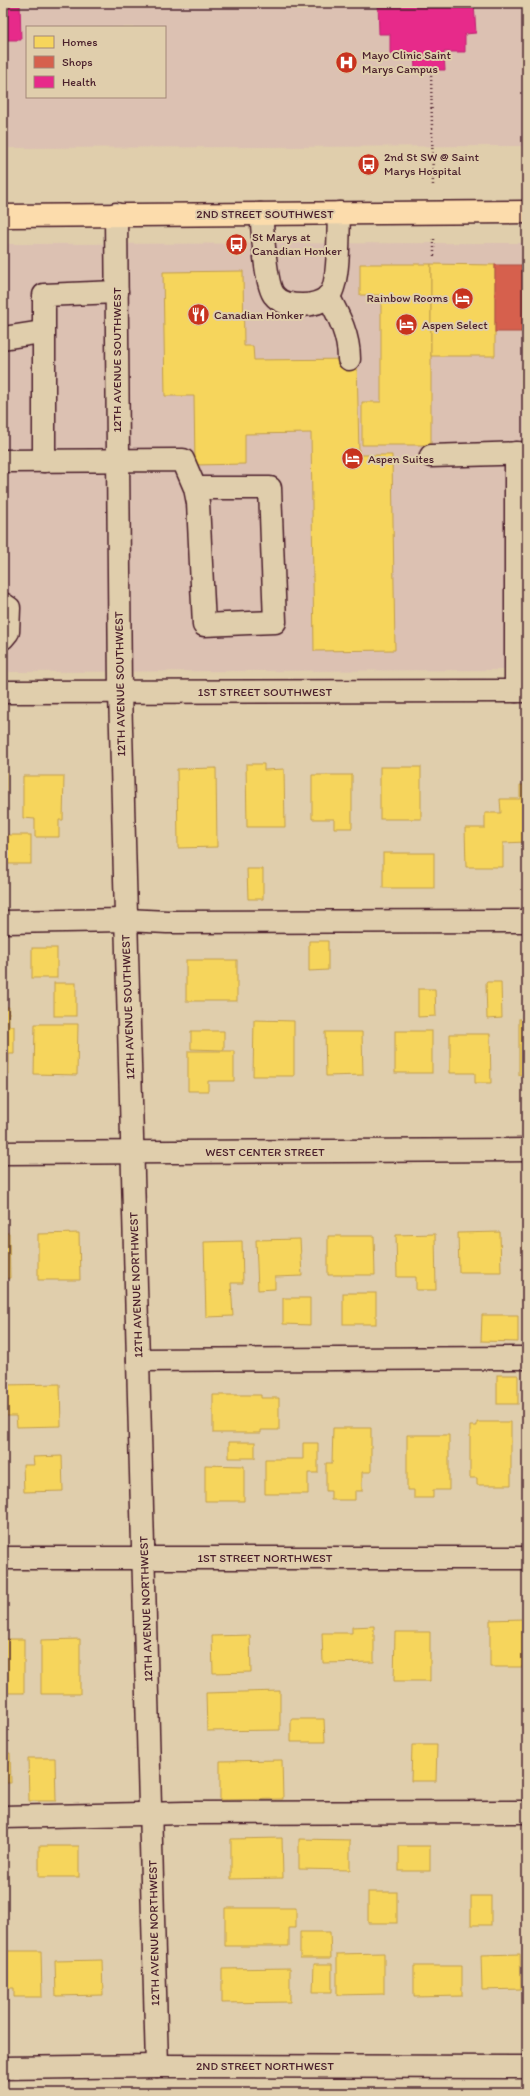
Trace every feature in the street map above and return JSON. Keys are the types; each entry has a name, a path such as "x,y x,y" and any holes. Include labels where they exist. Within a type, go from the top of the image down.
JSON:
{"main road":[{"name":"2ND STREET SOUTHWEST","path":"3,216 527,212"}],"street":[{"path":"262,214 268,280 273,295 285,303 299,305 313,304 328,296 335,283 340,213"},
{"name":"12TH AVENUE SOUTHWEST","path":"116,214 120,692 132,1153"},
{"path":"44,461 42,332 44,296 117,292"},
{"path":"328,296 341,321 349,351 349,359"},
{"path":"3,338 42,332"},
{"path":"431,456 521,453 521,691"},
{"path":"3,461 183,460 195,488 198,503 204,625 275,622 270,488 195,488"},
{"path":"3,604 9,608 9,614 8,632 3,638"},
{"name":"1ST STREET SOUTHWEST","path":"3,692 521,691"},
{"path":"3,922 126,920 167,922 527,921"},
{"name":"WEST CENTER STREET","path":"3,1153 527,1150"},
{"name":"12TH AVENUE NORTHWEST","path":"132,1153 157,2066"},
{"path":"138,1360 527,1358"},
{"name":"1ST STREET NORTHWEST","path":"3,1558 527,1558"},
{"path":"3,1817 151,1813 527,1812"},
{"name":"2ND STREET NORTHWEST","path":"3,2068 157,2066 527,2067"}],"path":[{"path":"431,72 432,151"}],"shaded area":[{"name":"Mayo Clinic Saint Marys Campus","path":"3,3 527,3 527,146 3,148"},
{"path":"527,243 527,670 3,672 3,244"}],"building: Homes":[{"name":"Aspen Select","path":"360,264 431,264 431,445 362,445 362,402 381,402 381,295 360,295"},
{"name":"Rainbow Rooms","path":"431,264 495,265 495,356 431,356"},
{"name":"Aspen Suites","path":"243,271 244,346 253,346 254,360 357,359 359,455 392,455 395,650 314,651 311,433 245,434 245,464 195,465 194,396 165,396 163,272"},
{"path":"246,764 264,764 264,770 284,769 285,827 247,827"},
{"path":"380,767 421,767 421,819 380,819"},
{"path":"216,768 217,847 178,848 177,769"},
{"path":"3,770 6,770 6,818 3,818"},
{"path":"312,775 352,775 352,828 334,828 334,819 312,819"},
{"path":"23,776 64,776 63,820 59,820 59,837 35,837 35,819 23,818"},
{"path":"520,785 527,785 526,842 503,843 503,867 466,867 465,828 485,828 485,813 501,813 500,799 520,799"},
{"path":"3,835 31,835 31,864 3,864"},
{"path":"383,853 434,853 434,888 383,888"},
{"path":"247,869 263,869 263,899 248,899"},
{"path":"309,941 328,941 328,970 309,971"},
{"path":"32,948 57,948 57,978 32,978"},
{"path":"186,960 237,960 237,1001 186,1001"},
{"path":"486,982 501,982 502,1018 487,1019"},
{"path":"54,983 76,983 76,1016 54,1016"},
{"path":"418,989 435,989 436,1016 418,1017"},
{"path":"3,1007 9,1007 9,1026 14,1026 14,1054 9,1054 9,1074 3,1074"},
{"path":"519,1019 527,1019 527,1075 519,1075"},
{"path":"254,1020 294,1021 294,1076 253,1076"},
{"path":"35,1024 78,1024 77,1075 34,1074"},
{"path":"191,1031 224,1031 224,1050 191,1049"},
{"path":"395,1031 432,1031 432,1073 395,1073"},
{"path":"325,1032 362,1032 363,1075 326,1076"},
{"path":"450,1034 490,1034 491,1083 475,1083 475,1073 450,1073"},
{"path":"188,1051 234,1051 234,1081 208,1081 208,1091 188,1091"},
{"path":"523,1216 527,1216 527,1271 523,1271"},
{"path":"500,1232 501,1272 459,1272 458,1233"},
{"path":"3,1233 9,1233 10,1278 3,1279"},
{"path":"79,1233 80,1280 38,1280 38,1234"},
{"path":"435,1234 436,1290 416,1290 416,1277 397,1277 396,1235"},
{"path":"328,1236 374,1236 375,1275 328,1275"},
{"path":"300,1239 302,1276 275,1277 275,1289 258,1290 256,1240"},
{"path":"242,1241 243,1283 231,1283 233,1316 206,1317 204,1242"},
{"path":"343,1293 376,1293 376,1324 343,1324"},
{"path":"283,1298 310,1298 310,1325 283,1324"},
{"path":"482,1315 518,1315 518,1342 481,1341"},
{"path":"497,1375 518,1375 518,1404 497,1404"},
{"path":"60,1384 61,1426 17,1427 16,1416 3,1416 3,1385"},
{"path":"213,1395 261,1395 261,1398 279,1398 279,1430 261,1430 261,1433 213,1433"},
{"path":"477,1422 511,1422 511,1485 477,1485 477,1478 470,1478 470,1426 477,1426"},
{"path":"333,1428 371,1428 371,1472 362,1472 362,1491 355,1491 355,1500 331,1500 331,1491 326,1491 326,1463 332,1463"},
{"path":"407,1435 449,1435 449,1490 433,1490 433,1498 414,1498 414,1490 407,1490"},
{"path":"229,1442 255,1442 255,1458 229,1458"},
{"path":"303,1443 318,1443 318,1473 308,1473 308,1494 265,1494 265,1459 303,1459"},
{"path":"62,1456 63,1491 24,1492 23,1465 34,1465 33,1457"},
{"path":"205,1465 244,1466 244,1501 205,1501"},
{"path":"523,1619 523,1667 490,1667 490,1620"},
{"path":"374,1626 374,1662 323,1663 322,1633 352,1633 352,1627"},
{"path":"395,1632 430,1632 430,1681 394,1681"},
{"path":"250,1635 251,1672 213,1673 212,1636"},
{"path":"3,1639 24,1639 24,1693 3,1693"},
{"path":"80,1639 80,1694 41,1694 41,1640"},
{"path":"280,1691 280,1730 207,1731 206,1693"},
{"path":"291,1719 324,1719 325,1742 291,1742"},
{"path":"412,1745 437,1745 436,1781 411,1781"},
{"path":"10,1753 11,1783 3,1783 3,1754"},
{"path":"28,1758 55,1758 56,1801 29,1801"},
{"path":"282,1760 283,1799 220,1800 220,1761"},
{"path":"282,1838 283,1878 231,1879 231,1839"},
{"path":"299,1839 350,1840 350,1870 299,1869"},
{"path":"39,1846 79,1846 79,1877 39,1877"},
{"path":"399,1846 430,1846 430,1871 399,1871"},
{"path":"368,1892 397,1892 397,1923 368,1923"},
{"path":"471,1896 491,1896 491,1925 471,1925"},
{"path":"225,1908 296,1908 296,1928 289,1928 289,1946 225,1946"},
{"path":"300,1932 330,1932 331,1958 300,1958"},
{"path":"3,1951 41,1951 42,1997 14,1997 14,1988 3,1988"},
{"path":"384,1953 384,1994 337,1995 337,1954"},
{"path":"520,1954 521,1989 482,1990 481,1955"},
{"path":"102,1960 103,1995 56,1996 55,1961"},
{"path":"314,1964 332,1964 332,1992 313,1992"},
{"path":"414,1966 462,1966 462,1996 414,1997"},
{"path":"290,1968 290,2002 222,2003 222,1969"}],"building: Shops":[{"path":"495,265 527,265 527,332 495,332"}],"building: Health":[{"path":"3,3 20,3 21,40 3,40"},
{"path":"378,3 474,3 476,33 465,34 465,52 444,52 445,70 415,70 414,53 390,54 390,34 379,34"}],"place":[{"name":"Mayo Clinic Saint Marys Campus","path":"346,62"},
{"name":"2nd St SW @ Saint Marys Hospital","path":"368,164"},
{"name":"St Marys at Canadian Honker","path":"236,244"},
{"name":"Rainbow Rooms","path":"463,298"},
{"name":"Canadian Honker","path":"199,315"},
{"name":"Aspen Select","path":"406,325"},
{"name":"Aspen Suites","path":"352,459"}]}
